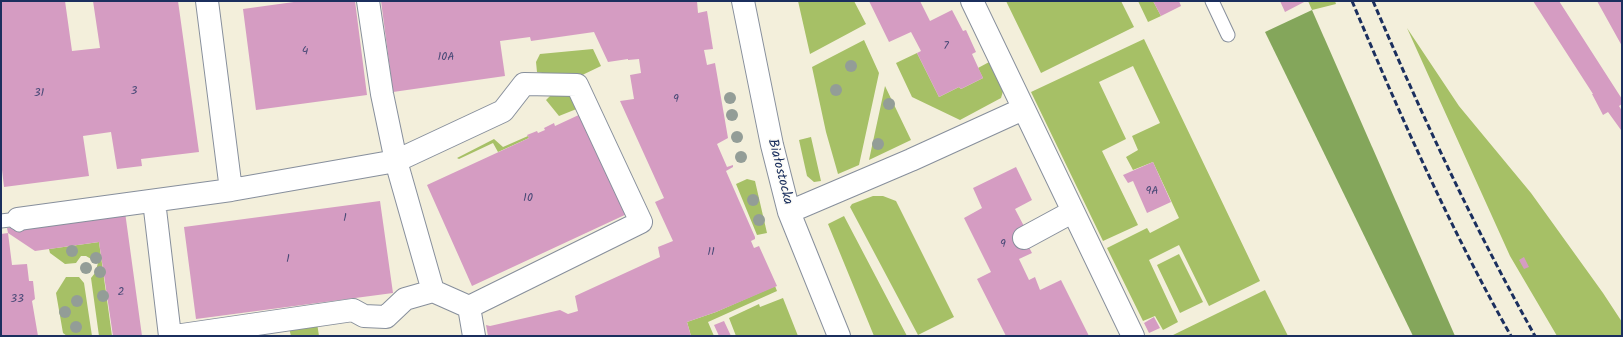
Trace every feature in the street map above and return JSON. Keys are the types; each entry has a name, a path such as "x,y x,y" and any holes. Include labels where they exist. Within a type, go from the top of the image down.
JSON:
{"street":[{"path":"207,1 231,190"},
{"path":"368,1 382,94 396,161 433,291"},
{"name":"Białostocka","path":"743,1 772,145 789,212 839,336"},
{"path":"972,1 1072,212 1133,336"},
{"path":"13,222 231,190 396,161 503,111 524,84 577,85 641,222 469,307"},
{"path":"789,212 911,160 1023,109"},
{"path":"154,201 170,336"},
{"path":"1024,238 1072,212"},
{"path":"176,336 354,310 364,316 386,317 405,299 433,291 469,307"},
{"path":"469,307 474,336"}],"lane":[{"path":"1212,1 1228,35"}],"green space":[{"path":"798,1 854,1 866,24 810,54"},
{"path":"1006,1 1121,1 1134,27 1041,73"},
{"path":"1138,1 1153,1 1161,16 1148,22"},
{"path":"1308,1 1335,1 1336,4 1312,10"},
{"path":"1312,10 1455,336 1413,336 1265,32"},
{"path":"1407,28 1459,106 1531,193 1603,293 1622,322 1622,336 1557,336 1510,256"},
{"path":"1144,39 1260,281 1209,306 1179,245 1149,260 1178,322 1163,330 1155,316 1143,321 1107,248 1147,228 1150,233 1179,218 1153,162 1133,170 1126,157 1138,150 1132,136 1160,123 1133,66 1099,82 1126,139 1102,151 1138,225 1103,241 1031,92"},
{"path":"864,40 879,73 859,165 838,174 826,132 812,67"},
{"path":"593,49 601,66 574,79 537,72 536,62 540,54"},
{"path":"917,53 939,97 959,87 961,89 983,78 978,68 991,61 1004,88 1001,98 960,120 912,97 896,63"},
{"path":"885,86 911,140 869,160"},
{"path":"571,94 584,106 559,116 546,100 551,95"},
{"path":"528,136 529,138 498,152 493,143 459,159 457,158 494,139 503,147"},
{"path":"811,137 821,181 814,182 807,176 799,140"},
{"path":"747,179 755,181 767,233 757,235 736,184"},
{"path":"873,196 883,196 896,201 954,317 918,335 850,207 852,204"},
{"path":"844,216 907,336 874,336 828,224"},
{"path":"99,242 112,336 99,336 91,278 95,273 98,263 86,256 81,256 76,263 65,264 50,253 49,249"},
{"path":"1179,254 1203,302 1180,313 1157,265"},
{"path":"66,277 79,277 84,283 92,336 67,336 63,333 56,293"},
{"path":"775,286 777,291 708,322 714,336 691,336 687,322 716,312"},
{"path":"1265,290 1288,336 1171,336"},
{"path":"783,298 798,336 736,336 729,318 759,304 760,307"},
{"path":"317,323 319,336 291,336 289,328"}],"building":[{"path":"1,1 65,1 72,51 100,48 93,1 178,1 199,152 141,159 142,166 117,169 111,132 83,136 89,176 4,187 1,161"},
{"path":"301,1 355,1 367,95 256,110 243,9"},
{"path":"381,1 697,1 698,13 707,11 713,49 704,50 707,65 715,63 728,138 717,144 727,167 733,165 733,167 726,171 755,237 755,239 751,241 754,248 759,246 777,286 716,312 687,322 691,336 488,336 486,325 490,326 560,310 568,314 578,311 575,296 660,257 658,247 673,241 655,202 664,198 620,101 634,99 630,75 641,73 639,59 608,62 594,32 531,41 530,37 500,41 505,76 393,92"},
{"path":"869,1 920,1 930,21 952,10 963,31 966,30 976,52 972,54 983,78 961,89 959,87 939,97 917,53 921,51 911,32 889,42"},
{"path":"1153,1 1179,1 1181,6 1161,16"},
{"path":"1280,1 1306,1 1285,12"},
{"path":"1533,1 1559,1 1622,99 1622,104 1619,106 1622,111 1621,130 1608,112 1603,115 1593,94"},
{"path":"1597,1 1622,1 1622,46"},
{"path":"583,113 629,213 472,286 427,185 529,138 527,135 537,131 538,133 554,123 555,126"},
{"path":"1153,162 1171,202 1147,213 1133,181 1128,183 1123,175"},
{"path":"1016,167 1032,200 1015,209 1026,230 1021,232 1032,253 1019,259 1029,280 1035,277 1040,290 1061,280 1089,336 1006,336 977,279 991,272 964,218 982,208 973,188"},
{"path":"380,201 393,293 196,319 184,227"},
{"path":"125,212 142,336 113,336 99,242 35,251 8,233 7,228"},
{"path":"8,233 12,265 27,264 29,281 33,281 35,299 32,301 38,336 1,336 1,234"},
{"path":"1524,257 1529,267 1524,269 1519,260"},
{"path":"1154,317 1160,328 1149,333 1144,323"},
{"path":"724,321 731,336 719,336 714,325"}],"railway":[{"path":"1352,1 1427,171 1467,254 1511,336"},
{"path":"1373,1 1410,87 1450,171 1491,254 1535,336"}]}
